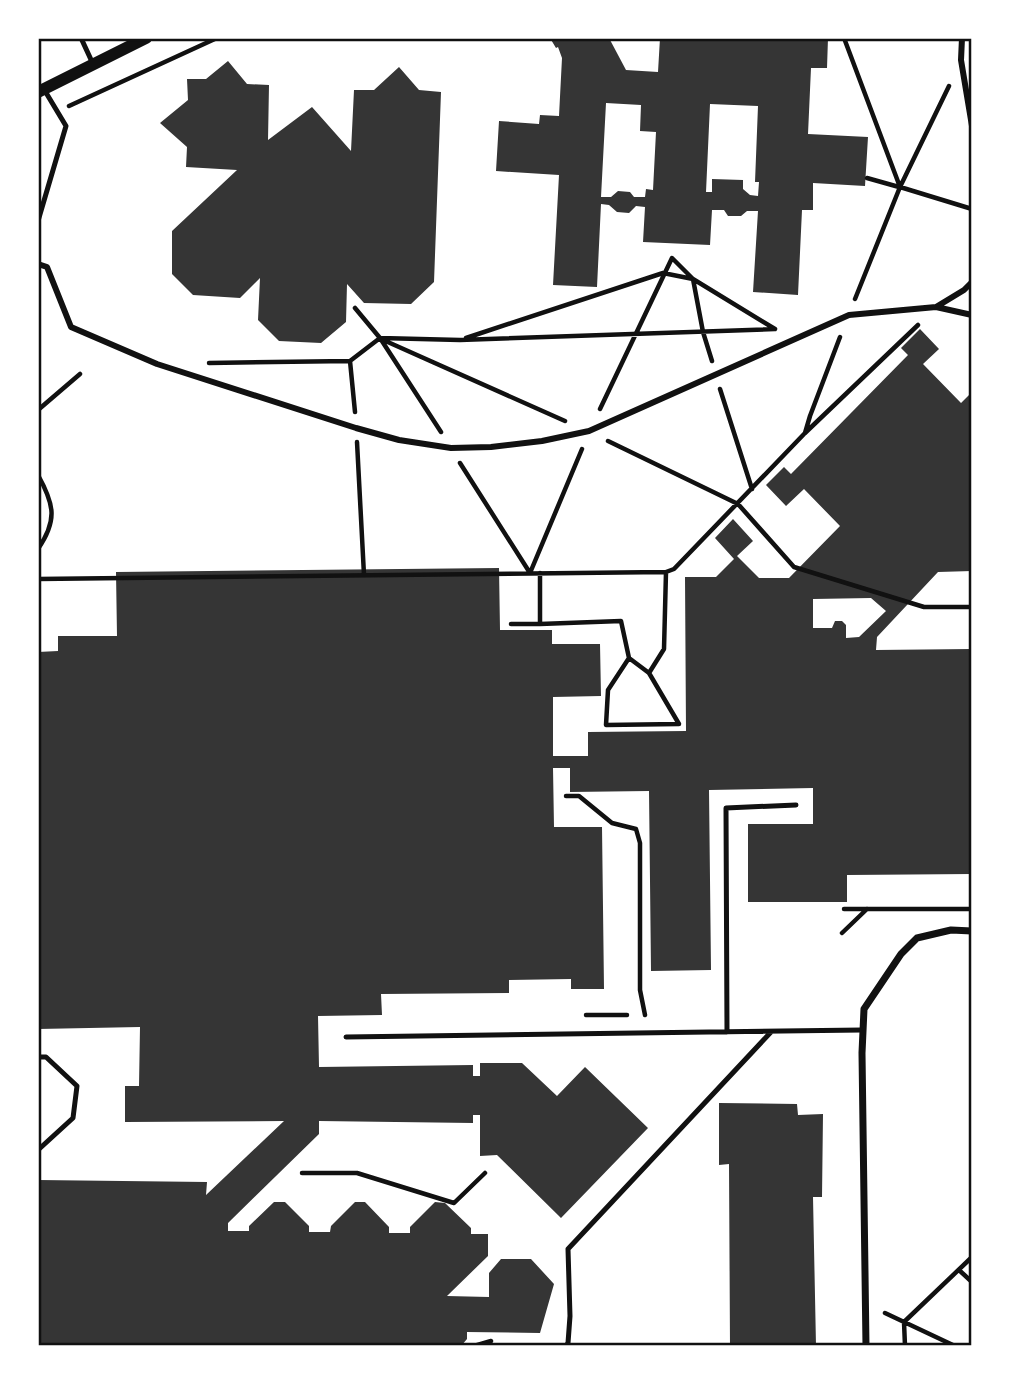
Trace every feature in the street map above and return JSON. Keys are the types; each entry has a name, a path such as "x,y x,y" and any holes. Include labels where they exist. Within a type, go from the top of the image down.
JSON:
{"street":[{"path":"41,91 146,38"},
{"path":"962,38 961,60 971,126"},
{"path":"38,264 47,267 71,327 157,364 356,428 399,440 451,448 491,447 589,432 849,315 936,307 971,315"},
{"path":"936,307 964,290 971,282"},
{"path":"866,1346 862,1030 864,1009 894,964 917,938 951,930 971,930"}],"lane":[{"path":"81,38 94,66"},
{"path":"38,221 66,126 41,91"},
{"path":"727,1032 726,808 796,806"},
{"path":"346,1037 862,1030"},
{"path":"566,1346 570,1316 568,1249 771,1032"},
{"path":"38,1057 46,1057 77,1086 73,1118 38,1150"}],"path":[{"path":"57,113 218,38"},
{"path":"844,38 900,187"},
{"path":"806,433 810,416 900,187 961,60"},
{"path":"867,178 971,209"},
{"path":"530,573 589,432 637,335 663,273 673,258 693,279 790,340"},
{"path":"460,340 663,273 693,279"},
{"path":"693,279 703,332 752,489"},
{"path":"38,579 666,572 674,569 806,433 936,307"},
{"path":"355,308 380,338 530,573"},
{"path":"198,363 350,361 380,338 460,340 775,329"},
{"path":"380,338 589,432 738,505 794,567 924,607 971,607"},
{"path":"350,361 364,575"},
{"path":"38,410 80,374"},
{"path":"38,475 51,498 53,517 48,535 38,549"},
{"path":"649,673 664,649 666,572"},
{"path":"540,573 540,624"},
{"path":"511,624 621,621 629,658 649,673 679,724 606,725 608,690 629,658"},
{"path":"566,796 579,796 612,823 636,829 640,843 640,990 645,1015"},
{"path":"844,909 971,909"},
{"path":"842,933 867,909"},
{"path":"302,1173 357,1173 454,1203 485,1173"},
{"path":"905,1346 904,1322 971,1258"},
{"path":"959,1270 971,1282"},
{"path":"885,1313 955,1346"},
{"path":"474,1346 491,1341"}],"building":[{"path":"550,38 609,38 626,70 658,72 660,38 828,38 827,68 811,68 808,134 868,137 865,186 813,183 813,210 802,210 798,295 753,292 758,211 747,211 741,216 728,216 724,210 712,210 710,245 643,242 645,207 636,206 629,213 617,212 609,205 601,204 597,287 553,285 559,175 496,171 499,121 539,124 540,115 559,116 562,58 558,47 556,48","holes":["606,103 641,105 640,131 656,132 653,190 646,189 645,197 634,197 630,192 618,191 611,197 601,197","710,104 758,106 755,182 759,182 758,196 750,195 743,189 743,180 712,179 712,192 706,192"]},
{"path":"228,61 247,84 269,85 268,140 312,107 351,151 354,90 374,90 399,67 419,90 441,92 434,282 411,304 364,303 347,284 346,322 321,343 279,341 258,320 260,278 240,298 193,295 172,274 172,231 237,170 186,167 187,147 160,123 188,100 187,79 206,79"},
{"path":"920,329 939,349 923,364 961,403 972,392 972,571 938,572 877,637 876,650 972,649 972,874 847,875 847,902 748,902 748,824 813,824 813,788 709,790 711,970 651,971 649,791 570,792 570,768 553,768 554,827 602,827 604,989 571,989 571,979 509,980 509,993 381,994 382,1015 318,1016 319,1067 473,1065 473,1076 480,1076 480,1063 522,1063 557,1096 585,1067 648,1128 561,1218 497,1155 480,1156 480,1115 473,1115 473,1123 319,1121 319,1134 228,1223 228,1231 249,1231 249,1226 274,1202 285,1202 309,1226 309,1232 330,1232 331,1226 355,1202 365,1202 389,1227 389,1233 410,1233 410,1227 435,1202 445,1203 471,1228 471,1234 488,1234 488,1256 447,1296 489,1297 489,1273 501,1259 531,1259 554,1284 540,1333 467,1332 467,1339 461,1346 38,1346 38,1180 207,1182 206,1195 284,1121 125,1122 125,1086 139,1086 140,1027 38,1029 38,652 58,651 58,636 117,636 116,572 499,568 500,630 552,630 552,644 600,644 601,696 553,697 553,756 588,756 588,732 686,731 685,577 716,577 734,559 715,538 733,519 753,541 737,556 759,578 789,578 840,526 804,489 786,506 766,485 784,467 791,474 908,355 901,348","holes":["871,598 886,611 859,637 846,638 846,625 842,621 835,621 832,628 813,628 813,599"]},
{"path":"719,1103 797,1104 798,1115 823,1114 822,1197 813,1197 816,1346 730,1346 729,1164 719,1165"}]}
